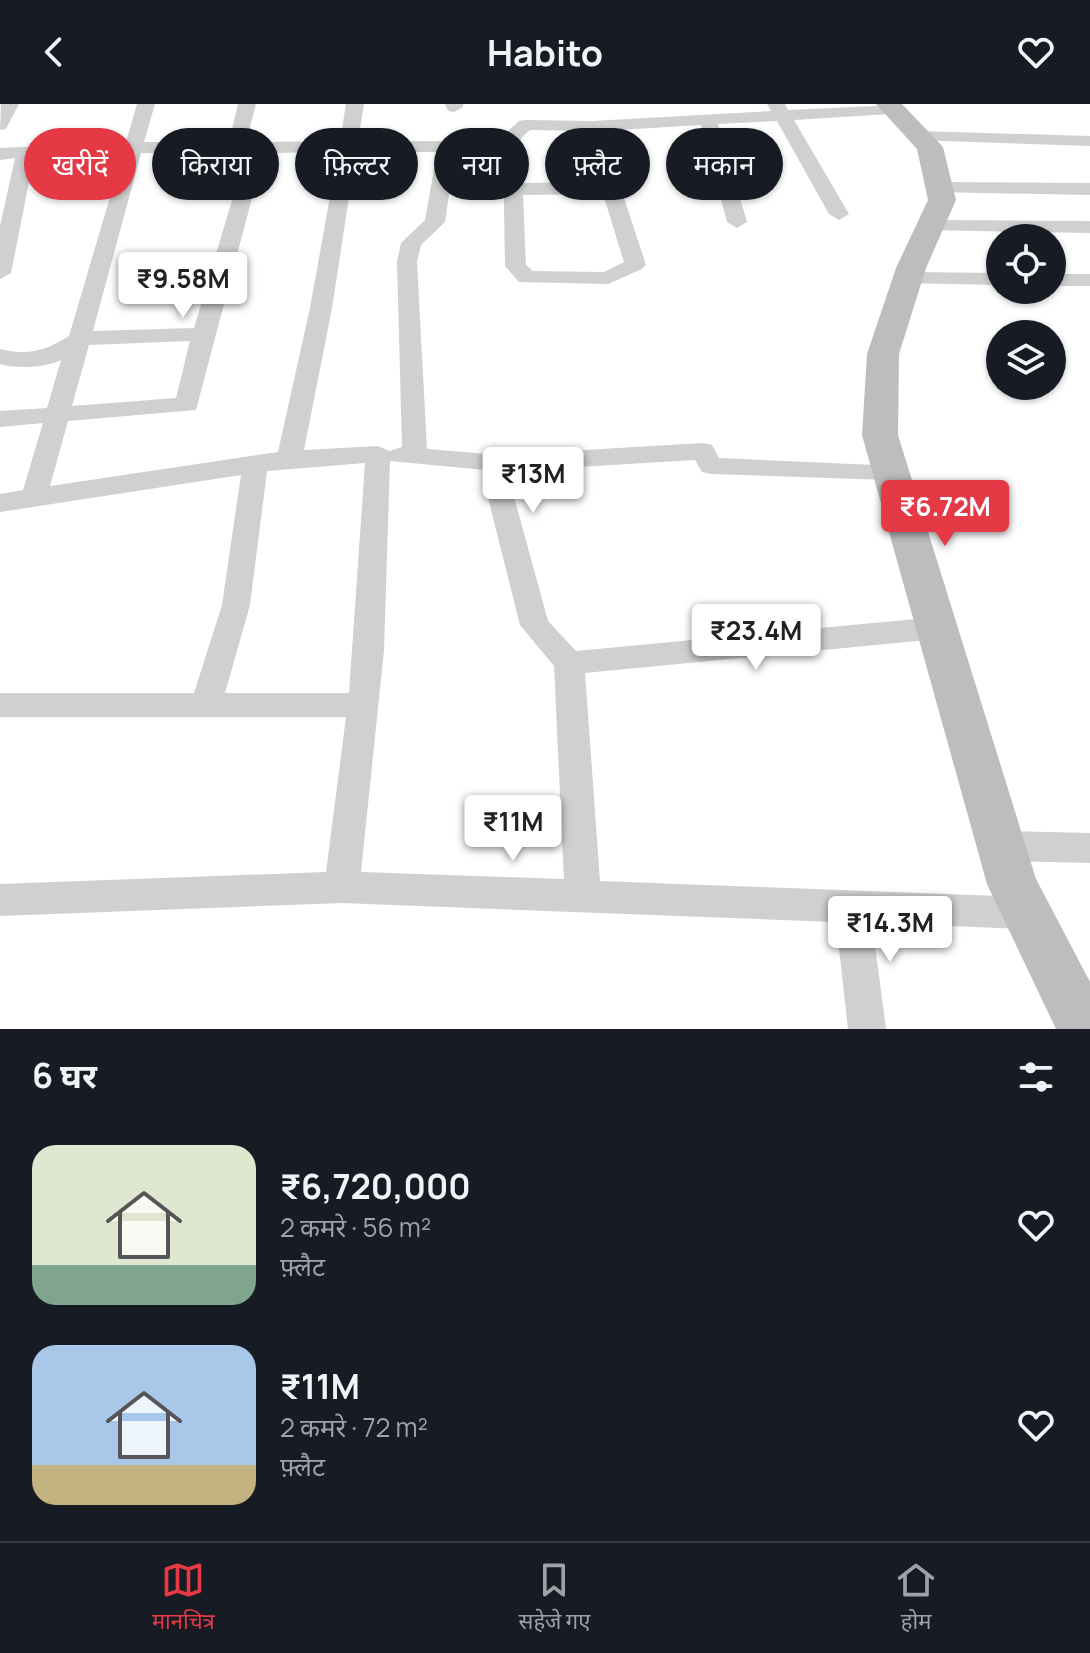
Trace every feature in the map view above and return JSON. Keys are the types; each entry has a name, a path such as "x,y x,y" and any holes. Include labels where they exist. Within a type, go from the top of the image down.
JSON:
{"street":[{"path":"0,125 10,104"},
{"path":"146,104 136,147 152,147"},
{"path":"241,128 247,104"},
{"path":"351,128 355,104"},
{"path":"565,104 568,125"},
{"path":"522,128 525,125 592,126 708,119 779,110 899,116 1090,141"},
{"path":"779,110 839,214"},
{"path":"899,116 930,147 935,207 883,354 880,435 1012,884 1085,1029"},
{"path":"708,119 737,222"},
{"path":"0,154 24,152"},
{"path":"0,273 24,161"},
{"path":"935,207 1090,189"},
{"path":"34,497 121,200"},
{"path":"0,419 187,405 203,334 241,200"},
{"path":"289,459 321,308 339,200"},
{"path":"415,456 407,262 411,243 435,222 438,200"},
{"path":"514,200 516,266 527,277 608,278 635,265 615,200"},
{"path":"935,207 1090,227"},
{"path":"908,278 986,279"},
{"path":"1066,280 1090,280"},
{"path":"0,356 10,360 49,358 81,338 203,334"},
{"path":"0,503 289,459 378,454 499,463 703,451 711,466 889,472"},
{"path":"342,887 369,650 378,454"},
{"path":"499,463 497,482 535,625 569,663 583,896"},
{"path":"206,703 236,605 255,464"},
{"path":"569,663 937,628"},
{"path":"0,705 363,705"},
{"path":"1001,846 1090,848"},
{"path":"0,900 342,887 1026,913"},
{"path":"852,906 867,1029"}]}
